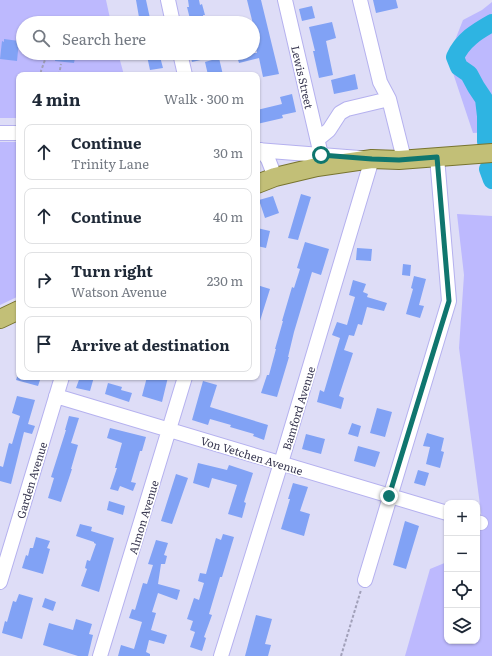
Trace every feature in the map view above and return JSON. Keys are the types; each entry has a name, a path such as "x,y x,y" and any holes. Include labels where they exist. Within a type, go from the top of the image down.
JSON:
{"main road":[{"path":"260,183 275,177 317,167 372,159 404,159 492,153"},
{"path":"0,319 16,311"}],"street":[{"path":"168,0 171,16"},
{"name":"Lewis Street","path":"285,0 321,155"},
{"path":"360,0 380,82 389,99 404,159"},
{"path":"182,60 184,72"},
{"path":"318,139 329,130 340,113 347,108 389,99"},
{"path":"0,133 16,133"},
{"path":"260,150 372,159"},
{"path":"260,151 268,159 275,177"},
{"path":"365,580 389,496 449,301 437,157"},
{"name":"Bamford Avenue","path":"221,656 281,463 372,159"},
{"name":"Garden Avenue","path":"0,582 61,380"},
{"name":"Almon Avenue","path":"100,656 184,380"},
{"name":"Von Vetchen Avenue","path":"56,396 444,512"}],"path":[{"path":"41,72 45,60"},
{"path":"60,72 61,64"},
{"path":"341,656 365,580"}],"shaded area":[{"path":"0,0 106,0 109,16 16,16 16,60 120,60 123,72 16,72 16,118 0,118"},
{"path":"492,2 492,132 473,133 448,58 463,20 482,10"},
{"path":"0,142 16,142 16,297 0,305"},
{"path":"457,214 492,216 492,656 405,656 430,569 444,563 444,644 480,644 480,532 483,527 459,348 464,275"}],"building":[{"path":"136,0 146,0 149,16 139,16"},
{"path":"188,0 199,0 200,5 202,4 205,15 189,16 187,7 189,7"},
{"path":"247,0 261,0 279,74 263,77 259,60 260,16 251,16"},
{"path":"373,0 396,0 398,8 376,13"},
{"path":"312,6 315,18 302,21 299,9"},
{"path":"332,22 336,38 326,41 333,75 319,78 313,51 315,51 309,27"},
{"path":"4,39 16,41 17,61 0,59 2,41 4,42"},
{"path":"55,60 75,60 74,63"},
{"path":"148,60 161,60 163,68 150,70"},
{"path":"219,60 222,72 207,72 205,62"},
{"path":"238,60 251,60 239,63"},
{"path":"355,74 358,89 334,94 331,80"},
{"path":"292,94 296,112 282,115 283,118 260,123 260,109 282,104 280,97"},
{"path":"301,194 311,197 298,240 288,238"},
{"path":"273,196 279,213 265,218 260,200"},
{"path":"260,229 270,231 266,248 260,247"},
{"path":"305,242 329,249 321,275 312,272 277,397 261,393 267,375 269,375 292,287 294,288 300,269 297,268"},
{"path":"357,248 372,249 371,261 356,260"},
{"path":"403,264 411,265 410,276 402,275"},
{"path":"414,276 426,279 419,305 424,306 420,318 406,314 413,289 411,288"},
{"path":"353,280 366,284 363,292 368,294 367,297 387,303 384,311 367,307 362,325 358,324 354,336 349,335 344,350 353,353 339,396 344,398 341,409 317,402 320,390 324,392 340,338 332,335 337,322 347,325 355,297 349,295"},
{"path":"260,286 270,289 260,321"},
{"path":"16,380 40,380 38,386"},
{"path":"79,380 93,380 90,391 76,388"},
{"path":"146,380 167,380 162,402 142,396"},
{"path":"203,381 217,385 210,407 268,425 264,440 253,436 254,434 230,427 231,425 210,419 208,425 192,420"},
{"path":"108,383 122,387 121,390 132,393 129,402 105,394"},
{"path":"17,396 35,400 28,424 35,426 32,434 24,432 11,484 0,481 0,466 3,467 9,443 12,444 20,416 12,413"},
{"path":"377,408 392,412 385,437 370,433"},
{"path":"69,416 79,418 71,443 78,445 61,502 48,498 54,478 51,477"},
{"path":"352,423 361,426 358,437 348,434"},
{"path":"110,428 146,437 142,451 140,451 131,482 136,483 133,491 120,486 118,491 110,489 117,468 115,468 122,443 107,438"},
{"path":"427,433 444,438 441,451 444,452 440,468 426,464 430,447 423,446"},
{"path":"306,434 325,439 321,454 302,449"},
{"path":"358,446 380,452 375,467 354,461"},
{"path":"198,463 227,470 229,465 253,473 244,502 246,503 242,518 228,514 237,485 212,478 209,488 193,483"},
{"path":"418,470 429,473 425,486 414,483"},
{"path":"176,474 188,478 172,524 161,521"},
{"path":"293,483 308,487 300,511 310,514 304,536 281,529"},
{"path":"109,501 125,506 123,515 107,510"},
{"path":"405,521 419,526 406,569 393,565"},
{"path":"80,524 92,527 91,531 114,538 99,592 81,586 87,569 85,568 87,560 90,561 96,544 76,536"},
{"path":"223,534 234,537 209,614 212,615 204,637 206,638 202,651 190,647 195,632 190,630 193,621 187,619 194,598 199,600 204,583 198,581 200,573 206,574 216,538 221,540"},
{"path":"36,537 50,541 47,548 50,549 43,574 22,568 26,555 28,556 30,548 33,548"},
{"path":"156,540 168,543 164,555 167,556 165,564 161,564 158,584 180,590 177,600 158,593 152,612 156,613 151,630 167,635 164,644 149,640 146,652 150,654 150,656 118,656 121,645 134,649 142,622 129,618 132,609 135,610 143,583 147,584 153,565 148,564"},
{"path":"19,594 33,598 22,639 2,633 13,601 16,602"},
{"path":"45,598 56,602 53,611 42,607"},
{"path":"256,615 272,619 265,644 271,645 268,656 245,656"},
{"path":"76,619 92,624 89,634 93,635 88,656 78,656 43,645 49,623 73,630"}],"waterway":[{"path":"486,142 486,116 484,99 469,74 459,67 455,57 470,37 492,23"},
{"path":"488,169 492,180"}],"route":[{"path":"321,155 399,160 437,157 449,301 389,496"}]}
